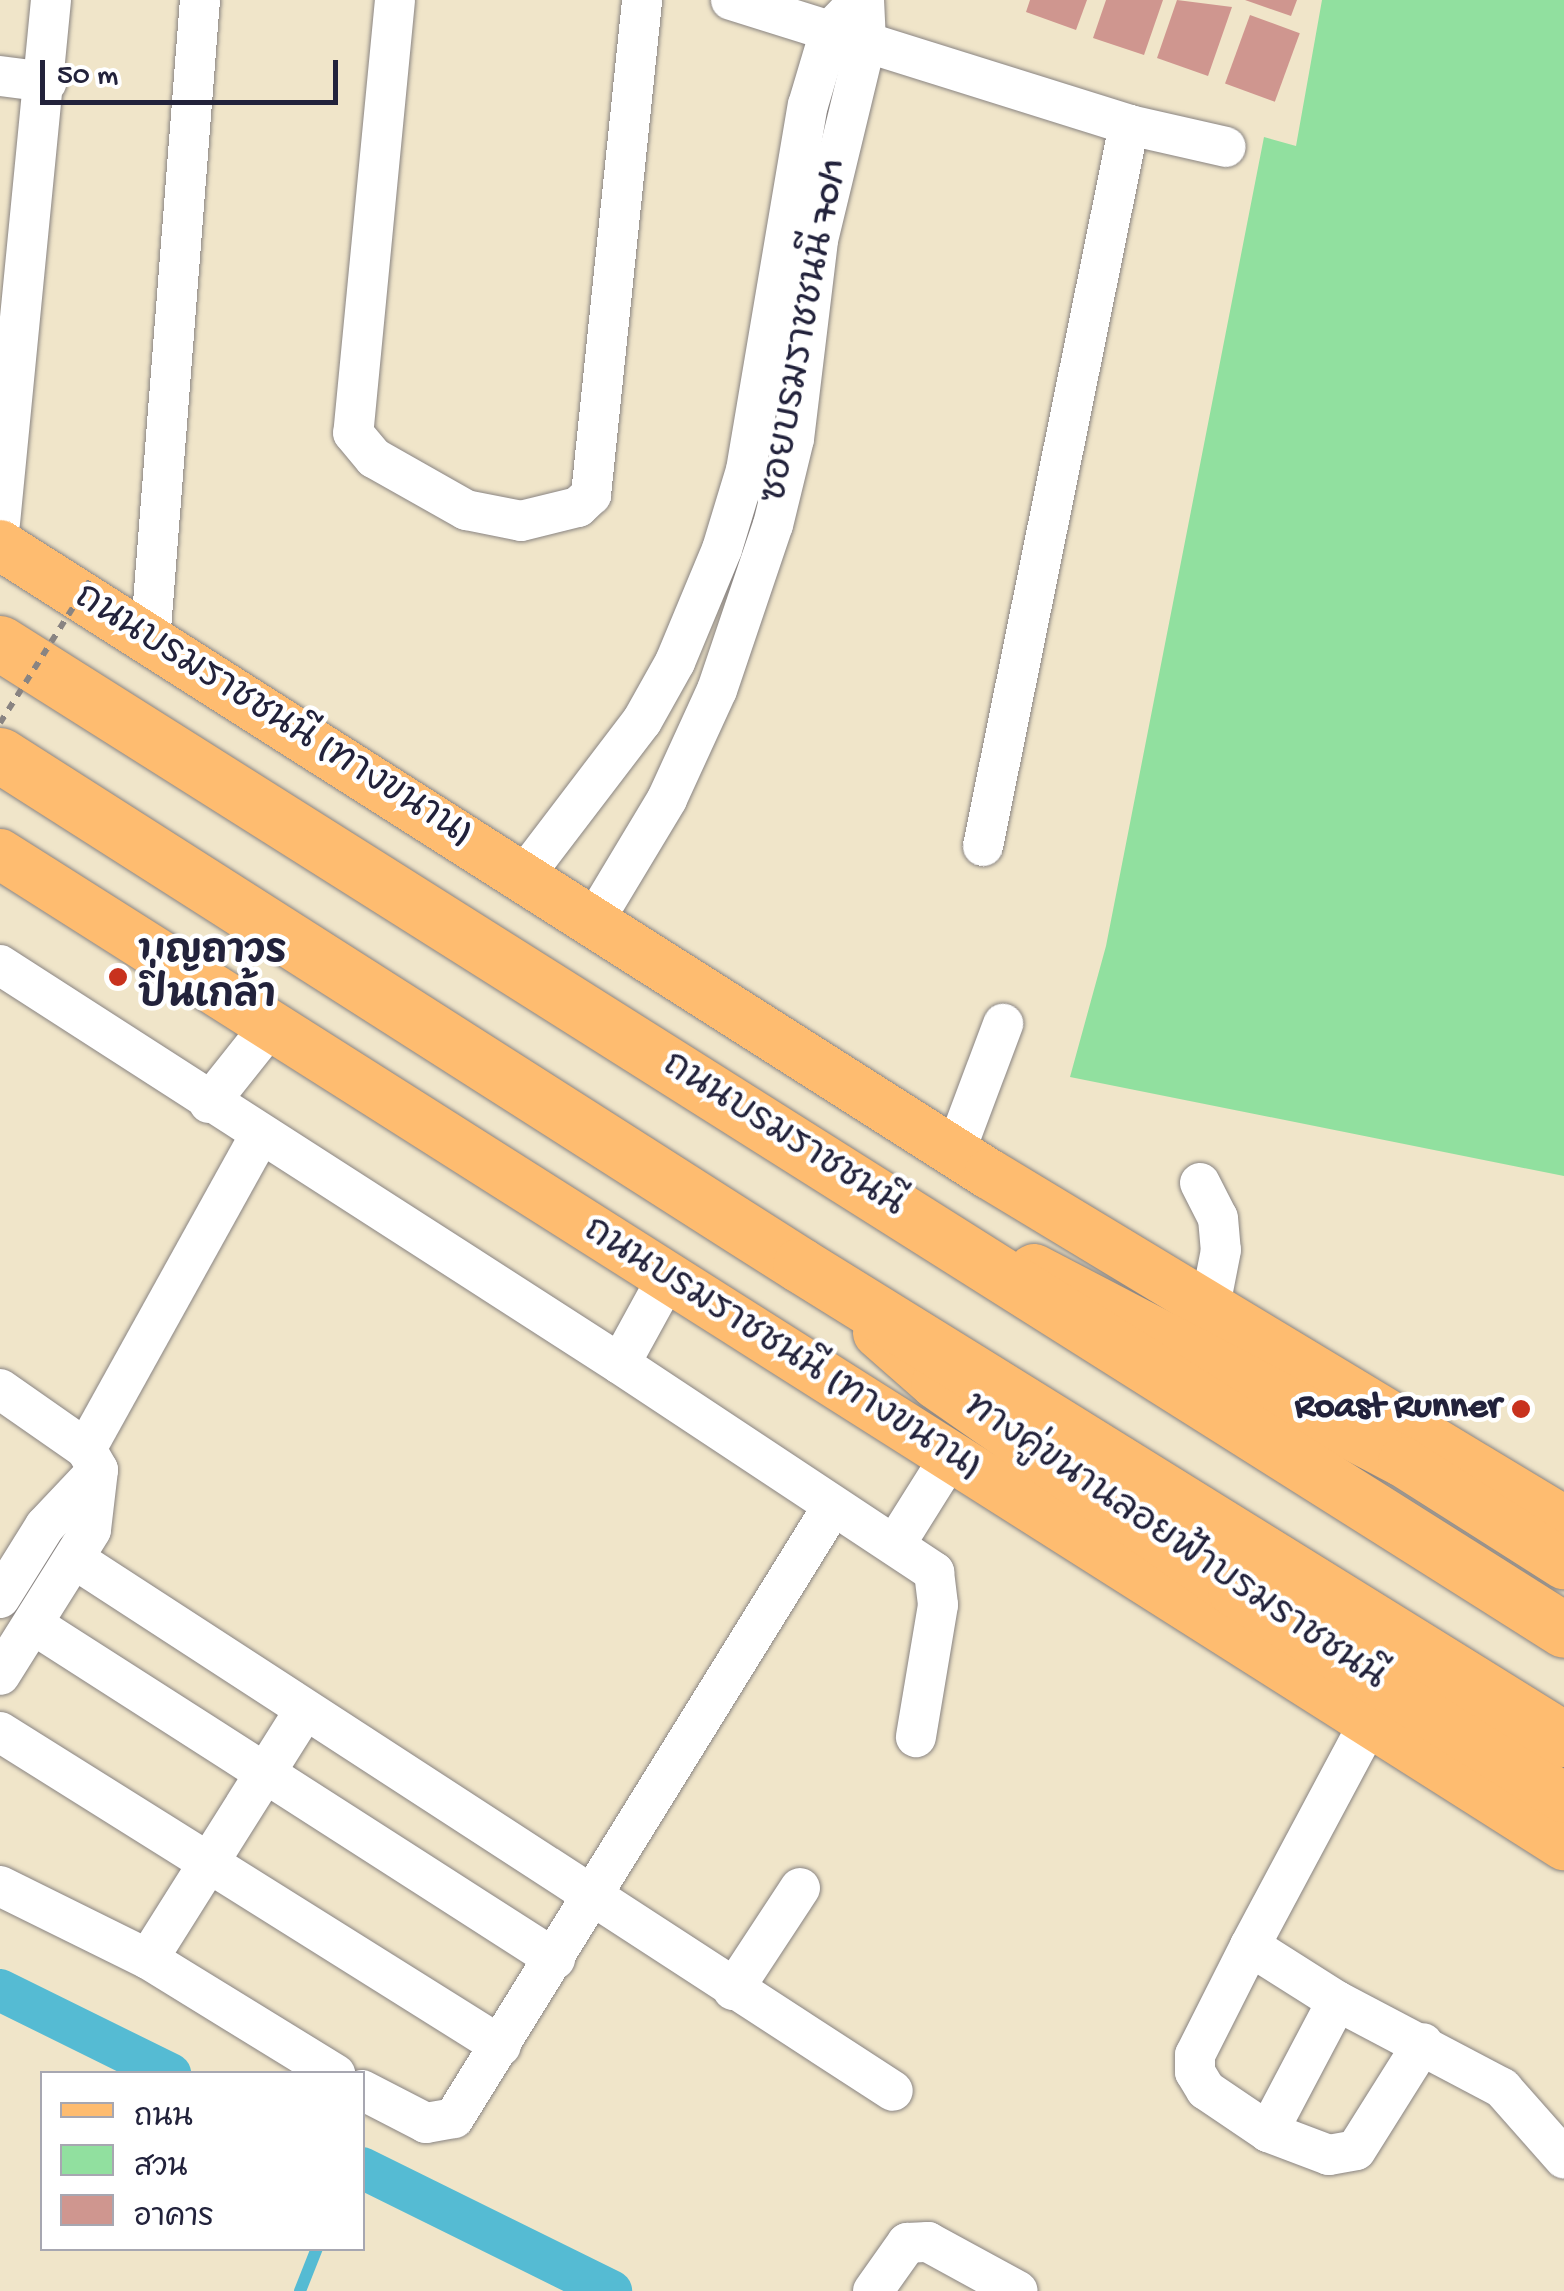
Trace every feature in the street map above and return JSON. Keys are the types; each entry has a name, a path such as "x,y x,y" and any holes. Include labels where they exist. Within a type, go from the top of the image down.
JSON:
{"highway":[{"name":"ถนนบรมราชชนนี","path":"0,643 1564,1630"},
{"path":"0,756 800,1265 1564,1738"}],"main road":[{"name":"ถนนบรมราชชนนี (ทางขนาน)","path":"0,545 972,1163 1564,1521"},
{"name":"ถนนบรมราชชนนี (ทางขนาน)","path":"0,854 666,1280 774,1344 1564,1845"},
{"path":"972,1163 1100,1263 1564,1564"},
{"path":"872,1193 1004,1252 1403,1462"},
{"name":"ทางคู่ขนานลอยฟ้าบรมราชชนนี","path":"800,1265 936,1384 1233,1592 1564,1798"},
{"path":"774,1344 1233,1592"}],"street":[{"path":"0,524 4,429 47,82 52,0"},
{"path":"150,642 200,0"},
{"path":"394,0 353,433 374,458 466,510 522,521 578,507 591,494 642,0"},
{"path":"732,0 1129,125 1226,148"},
{"path":"848,37 862,0"},
{"name":"ซอยบรมราชชนนี 70/1","path":"523,877 614,765 676,662 746,470 781,240 848,37"},
{"name":"ซอยบรมราชชนนี 70/1","path":"592,924 666,799 717,690 773,525 794,439 848,37"},
{"path":"0,76 47,82"},
{"path":"983,846 1129,125"},
{"path":"614,765 666,799"},
{"path":"0,965 620,1364 830,1509 896,1543 934,1572 937,1585 916,1736"},
{"path":"972,1163 1002,1024"},
{"path":"210,1103 271,1025"},
{"path":"0,1598 92,1459 260,1135"},
{"path":"1200,1183 1218,1218 1221,1250 1210,1306"},
{"path":"620,1364 666,1280"},
{"path":"0,1389 92,1459 98,1509 76,1560 0,1675"},
{"path":"896,1543 950,1457"},
{"path":"365,2092 426,2123 443,2124 454,2118 593,1901 830,1509"},
{"path":"76,1560 303,1713 893,2091"},
{"path":"34,1624 555,1959"},
{"path":"148,1959 303,1713"},
{"path":"1369,1723 1195,2055 1195,2072 1206,2090 1268,2132 1329,2155 1356,2150 1423,2043"},
{"path":"0,1732 501,2046"},
{"path":"0,1886 148,1959 330,2071"},
{"path":"733,1990 800,1888"},
{"path":"1250,1946 1337,2001 1502,2088 1564,2158"},
{"path":"1268,2132 1337,2001"},
{"path":"874,2291 908,2243 928,2242 1018,2291"}],"path":[{"path":"0,723 93,576"}],"green space":[{"path":"1322,0 1564,0 1564,1176 1070,1077 1106,946 1264,137 1296,146"}],"building":[{"path":"1030,0 1087,0 1076,30 1026,12"},
{"path":"1106,0 1163,0 1144,55 1093,38"},
{"path":"1177,0 1232,7 1208,76 1157,58"},
{"path":"1245,0 1297,0 1291,16"},
{"path":"1250,15 1300,33 1275,102 1225,84"}],"waterway":[{"path":"0,1990 164,2071"},
{"path":"365,2169 611,2291"},
{"path":"300,2291 316,2251"}],"place":[{"name":"บุญถาวร ปิ่นเกล้า","path":"118,977"},
{"name":"Roast Runner","path":"1521,1409"}]}
